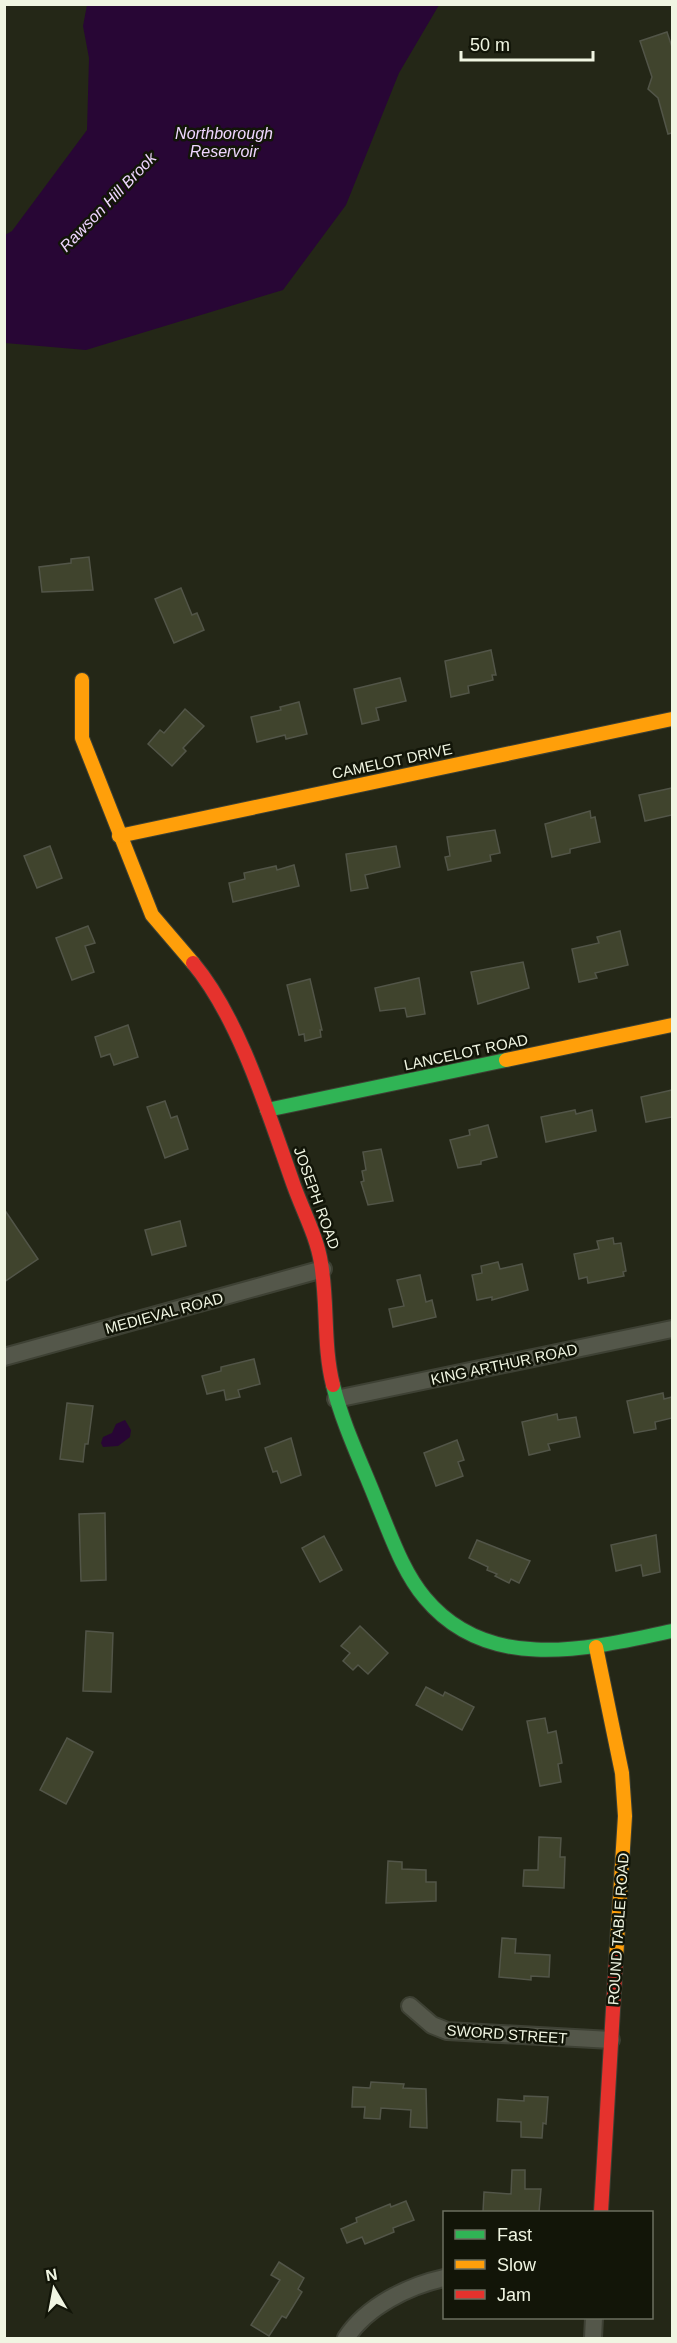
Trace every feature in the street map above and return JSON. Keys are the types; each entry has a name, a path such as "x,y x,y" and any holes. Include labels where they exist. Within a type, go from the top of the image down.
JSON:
{"street":[{"name":"JOSEPH ROAD","path":"82,680 80,711 82,738 152,915 200,972 222,1004 267,1110 313,1232 323,1269 327,1302 328,1367 336,1399 399,1558 413,1583 441,1616 464,1632 505,1648 551,1653 596,1647 672,1631"},
{"name":"CAMELOT DRIVE","path":"119,836 672,719"},
{"name":"LANCELOT ROAD","path":"267,1110 672,1025"},
{"name":"MEDIEVAL ROAD","path":"4,1357 323,1269"},
{"name":"KING ARTHUR ROAD","path":"336,1399 672,1329"},
{"name":"ROUND TABLE ROAD","path":"596,1647 625,1794 601,2211"},
{"name":"SWORD STREET","path":"410,2006 432,2025 447,2031 611,2040"},
{"path":"346,2338 360,2322 381,2305 418,2285 443,2278"},
{"path":"593,2338 594,2319"}],"water":[{"name":"Northborough Reservoir","path":"87,4 439,5 399,73 346,205 283,290 86,350 5,343 5,235 12,231 87,130 89,58 83,26"},
{"path":"125,1420 131,1430 130,1437 118,1446 103,1447 101,1443 103,1437 112,1433 116,1424"}],"building":[{"path":"667,32 672,47 672,133 668,134 658,98 648,89 652,77 640,41"},
{"path":"89,557 93,590 42,592 39,567 71,563 71,559"},
{"path":"181,588 192,615 197,613 204,630 174,643 155,599"},
{"path":"491,650 496,675 492,675 493,680 468,686 469,693 451,697 445,661"},
{"path":"400,678 406,701 376,708 379,720 362,724 354,689"},
{"path":"299,702 307,734 286,739 285,735 257,742 251,717 281,710 280,707"},
{"path":"185,709 204,726 183,748 186,751 172,766 148,744 160,730 164,733"},
{"path":"672,788 672,815 645,821 639,795"},
{"path":"590,811 591,818 595,817 600,842 570,849 570,853 552,857 545,824"},
{"path":"495,830 500,853 490,855 491,861 448,870 445,857 450,856 447,837"},
{"path":"50,846 62,878 37,888 24,856"},
{"path":"396,846 400,867 365,875 368,888 351,891 346,854"},
{"path":"294,865 299,886 233,902 229,883 245,879 244,873 276,866 277,870"},
{"path":"88,926 95,943 85,946 94,972 72,980 56,938"},
{"path":"620,931 628,965 595,973 597,978 579,982 572,949 599,943 597,937"},
{"path":"523,962 529,988 478,1004 471,972"},
{"path":"419,978 425,1014 407,1017 405,1008 380,1011 375,988"},
{"path":"310,979 322,1030 320,1030 321,1037 305,1041 304,1034 299,1035 287,985"},
{"path":"128,1025 138,1057 114,1065 110,1054 101,1057 95,1037"},
{"path":"672,1090 672,1117 646,1122 641,1097"},
{"path":"165,1101 171,1118 177,1116 188,1149 165,1158 147,1107"},
{"path":"575,1110 576,1114 592,1110 596,1131 546,1142 541,1117"},
{"path":"488,1125 497,1157 481,1161 481,1164 458,1168 450,1140 470,1135 469,1130"},
{"path":"381,1149 393,1201 368,1205 361,1182 364,1181 362,1171 366,1170 363,1152"},
{"path":"4,1209 38,1259 4,1282"},
{"path":"180,1221 186,1246 152,1255 145,1230"},
{"path":"613,1238 614,1244 621,1243 626,1271 623,1272 624,1276 588,1283 587,1277 579,1279 574,1254 599,1249 597,1241"},
{"path":"498,1262 500,1269 522,1264 528,1290 492,1300 492,1297 477,1300 472,1275 482,1273 481,1266"},
{"path":"420,1275 426,1302 432,1300 436,1317 393,1327 389,1309 404,1306 397,1280"},
{"path":"254,1359 260,1384 238,1390 240,1397 226,1400 224,1390 207,1394 202,1376 221,1371 221,1367"},
{"path":"663,1393 664,1399 672,1397 672,1418 655,1422 656,1429 634,1433 627,1401"},
{"path":"67,1403 93,1406 83,1462 60,1459"},
{"path":"557,1414 558,1420 576,1417 580,1437 548,1444 550,1450 529,1455 522,1422"},
{"path":"291,1438 301,1475 281,1483 277,1471 273,1472 265,1448"},
{"path":"457,1440 464,1460 458,1462 463,1476 436,1486 424,1453"},
{"path":"105,1513 106,1580 81,1581 79,1514"},
{"path":"656,1535 660,1572 643,1576 641,1565 616,1571 611,1545"},
{"path":"324,1536 342,1570 320,1582 302,1548"},
{"path":"477,1540 530,1561 519,1583 511,1579 509,1583 495,1576 497,1574 487,1570 488,1567 469,1558"},
{"path":"360,1626 388,1653 368,1674 358,1665 353,1670 343,1661 350,1653 341,1646"},
{"path":"86,1631 113,1633 111,1692 83,1691"},
{"path":"426,1687 443,1696 445,1692 474,1707 462,1730 416,1705"},
{"path":"545,1718 548,1733 556,1731 562,1763 558,1764 561,1782 540,1786 527,1721"},
{"path":"67,1738 93,1752 66,1804 40,1790"},
{"path":"539,1837 561,1838 560,1857 565,1857 564,1888 523,1886 524,1870 538,1870"},
{"path":"388,1861 402,1862 402,1869 426,1870 426,1882 436,1882 436,1901 386,1903"},
{"path":"502,1938 516,1939 515,1953 550,1955 549,1977 531,1976 531,1980 499,1977"},
{"path":"371,2082 404,2084 403,2088 426,2089 427,2128 410,2127 411,2110 381,2108 380,2119 364,2118 365,2107 352,2107 353,2087 370,2088"},
{"path":"524,2096 548,2097 546,2124 543,2123 542,2138 521,2137 521,2122 497,2121 498,2099 524,2101"},
{"path":"512,2170 525,2170 525,2189 541,2189 539,2211 483,2211 484,2192 511,2194"},
{"path":"406,2201 414,2220 393,2228 394,2232 365,2244 362,2237 347,2243 341,2229 357,2222 356,2218 390,2204 391,2207"},
{"path":"279,2262 304,2278 298,2289 302,2292 286,2318 282,2316 269,2336 251,2325 280,2280 271,2275"}],"traffic: fast":[{"path":"267,1110 506,1060"},
{"path":"333,1385 348,1431 404,1565 425,1598 450,1622 478,1638 509,1647 541,1650 574,1649 672,1631"}],"traffic: slow":[{"path":"82,680 82,738 152,915 193,963"},
{"path":"119,836 672,719"},
{"path":"506,1060 672,1025"},
{"path":"596,1647 622,1773 625,1816 616,1959"}],"traffic: jam":[{"path":"193,963 225,1012 252,1069 316,1244 323,1278 328,1355 333,1385"},
{"path":"601,2211 616,1959"}],"water label":[{"name":"Rawson Hill Brook","path":"108,202"}]}
